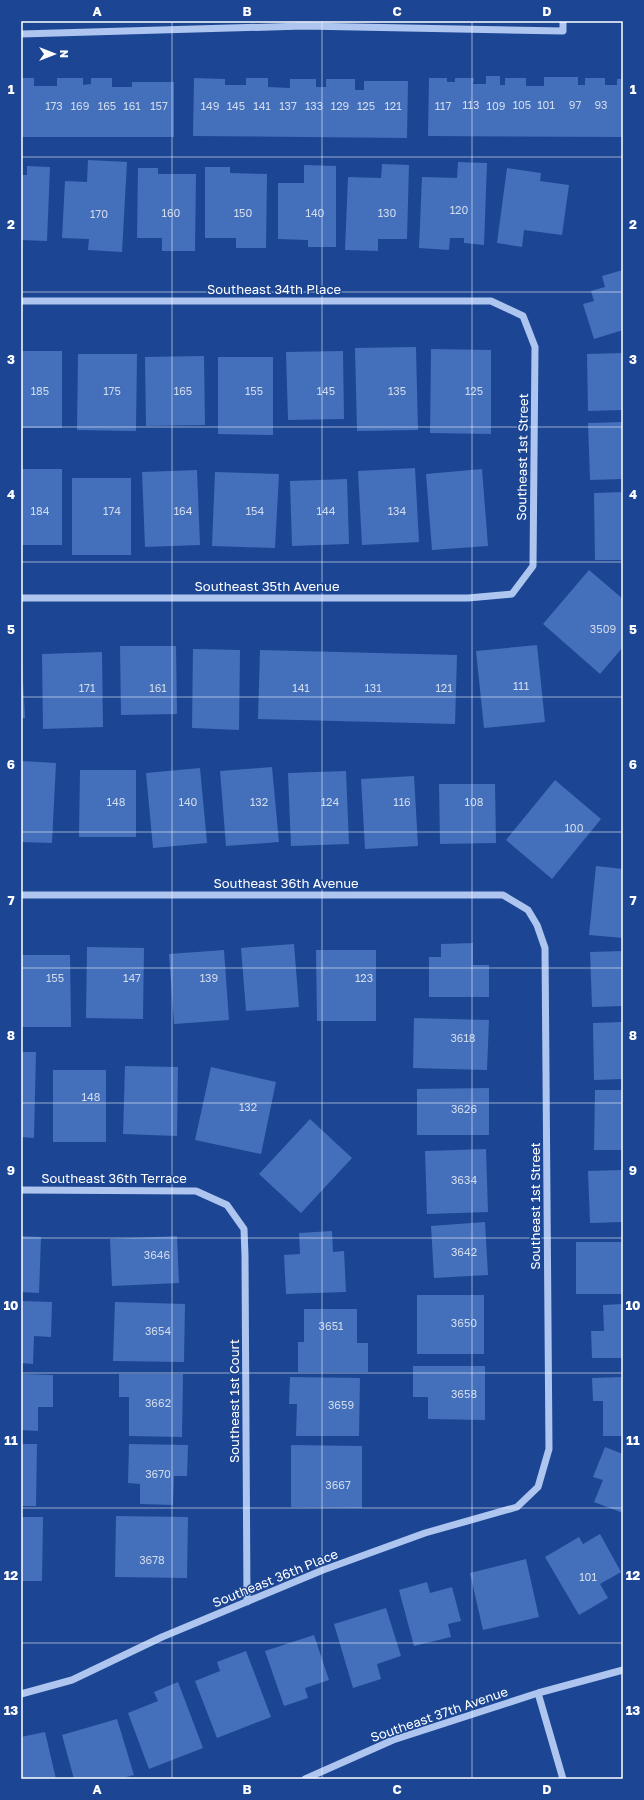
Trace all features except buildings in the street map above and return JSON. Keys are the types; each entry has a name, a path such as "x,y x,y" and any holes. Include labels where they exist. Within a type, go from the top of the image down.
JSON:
{"street":[{"path":"21,34 304,24 563,31 563,21"},
{"name":"Southeast 34th Place","path":"21,301 491,301 523,316"},
{"name":"Southeast 1st Street","path":"512,594 533,566 535,347 523,316"},
{"name":"Southeast 35th Avenue","path":"21,598 468,598 512,594"},
{"name":"Southeast 36th Avenue","path":"21,895 503,895 528,910 537,925"},
{"name":"Southeast 1st Street","path":"537,925 545,948 549,1450 538,1487"},
{"name":"Southeast 36th Terrace","path":"21,1190 196,1190 227,1205"},
{"name":"Southeast 1st Court","path":"227,1205 244,1229 247,1602"},
{"name":"Southeast 36th Place","path":"21,1694 72,1680 162,1637 323,1570 426,1533 517,1507 538,1487"},
{"name":"Southeast 37th Avenue","path":"305,1779 393,1740 538,1693 623,1670"},
{"path":"538,1693 563,1779"}]}
